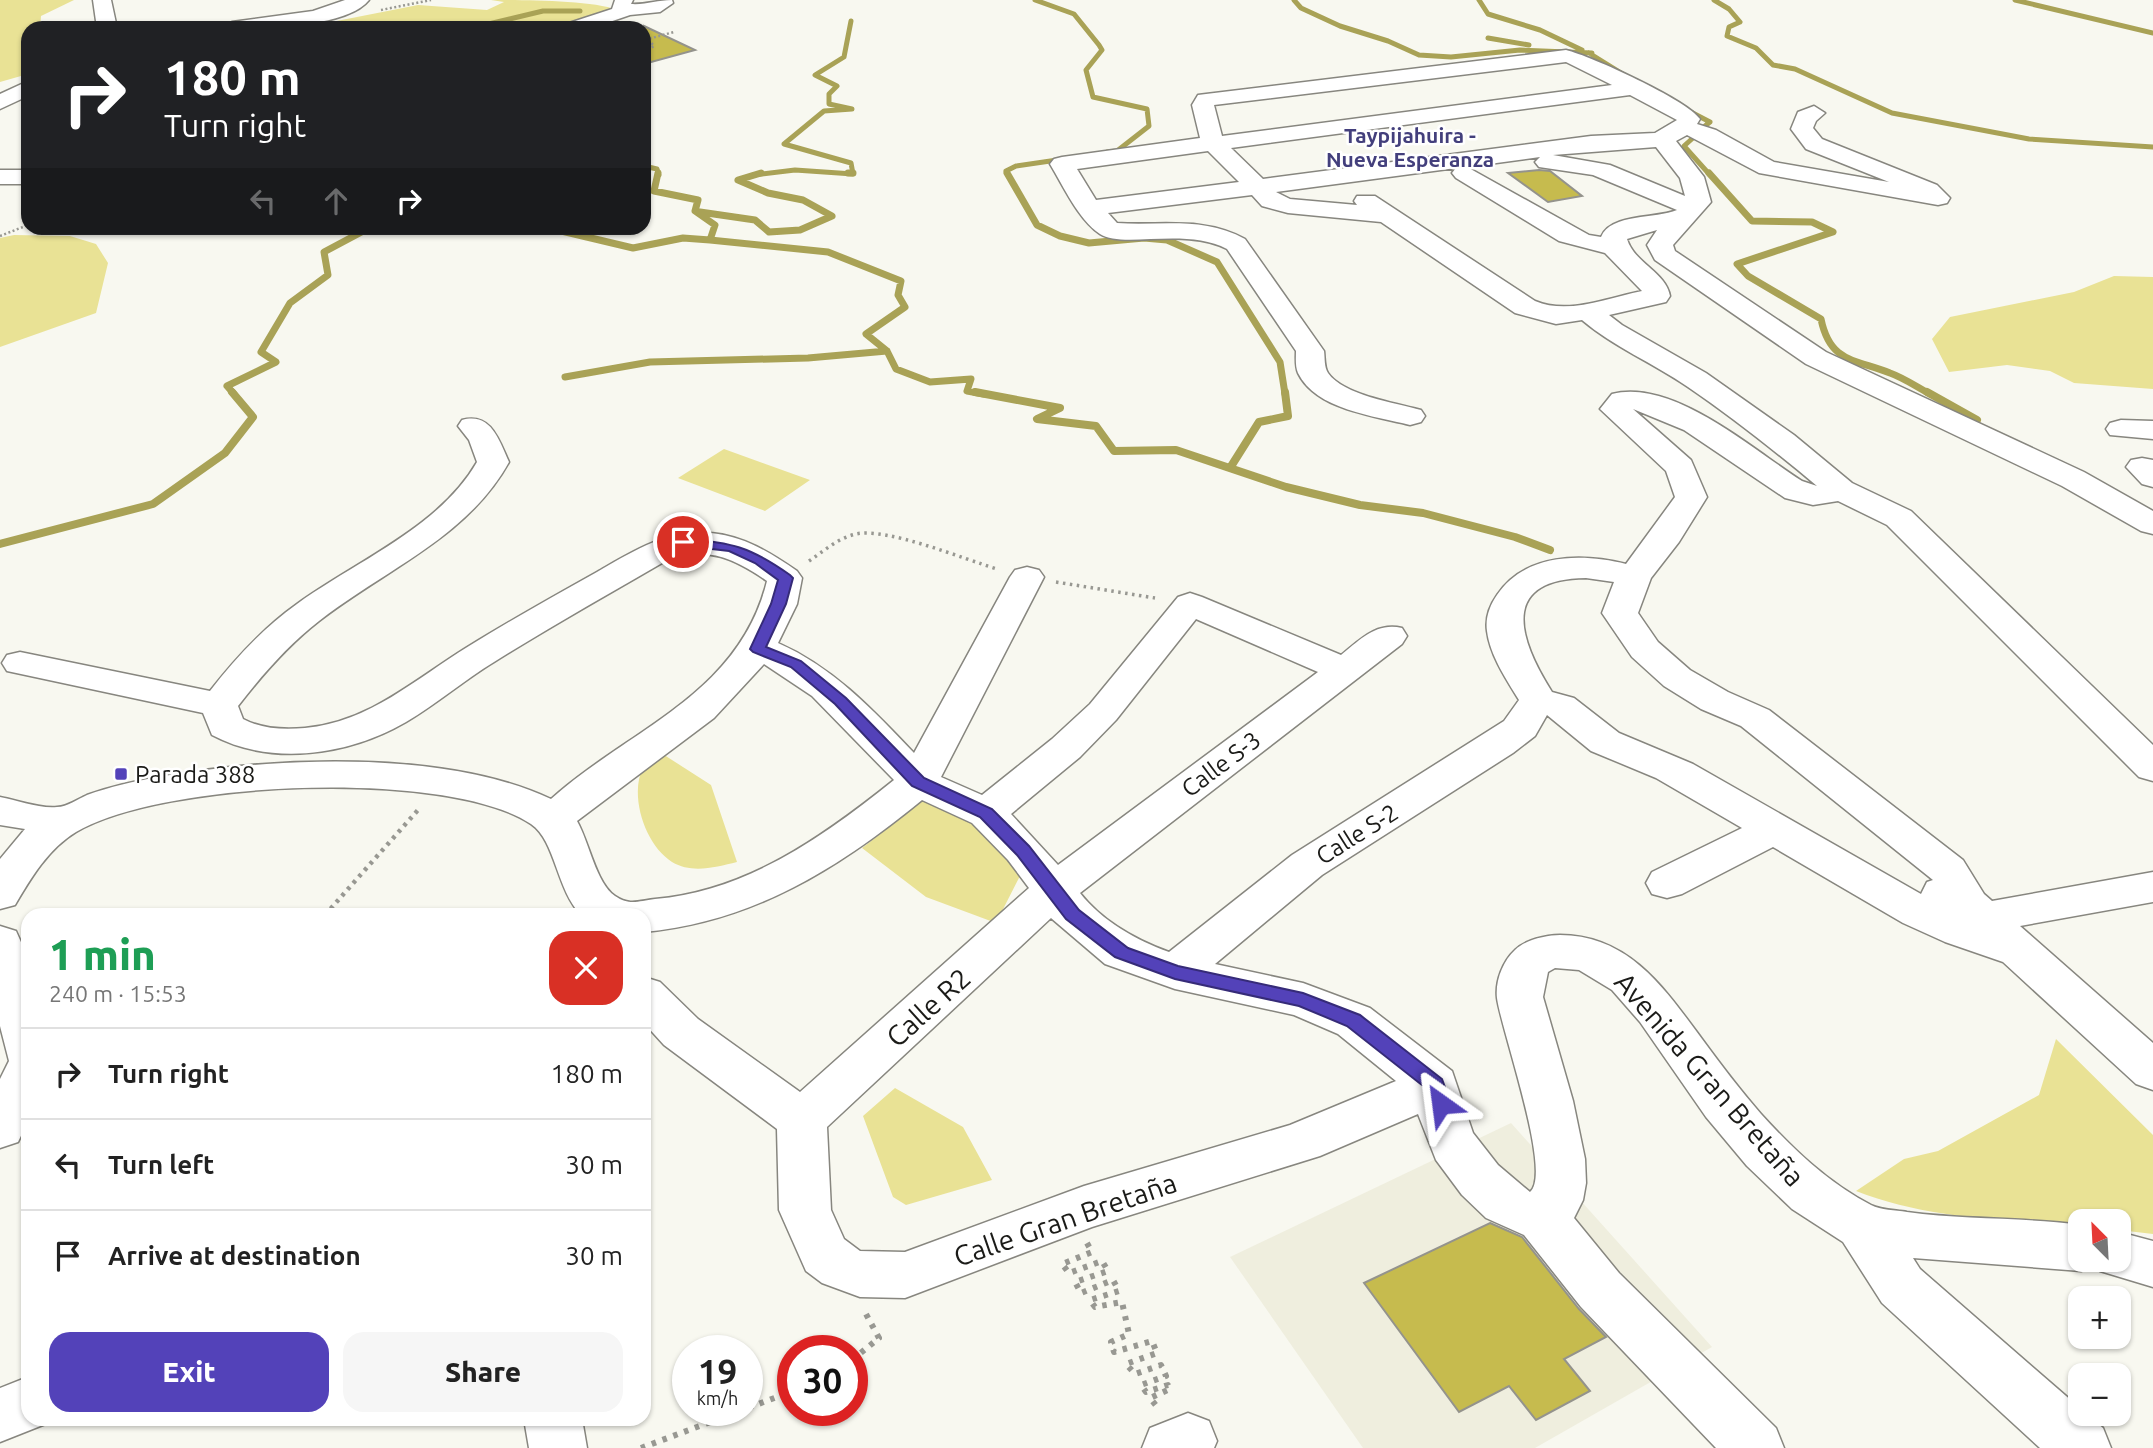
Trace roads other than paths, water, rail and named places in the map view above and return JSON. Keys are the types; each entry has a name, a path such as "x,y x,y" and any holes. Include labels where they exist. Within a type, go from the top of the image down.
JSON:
{"street":[{"path":"102,0 106,21"},
{"path":"255,21 326,14 360,0"},
{"path":"589,21 627,5 657,7 664,3 663,0"},
{"path":"1089,208 1256,188 1601,142 1663,140 1685,127 1689,119 1681,110 1633,88 1586,59 1566,56 1206,100 1203,105 1212,142 1256,188 1270,201 1282,205 1373,201 1464,173 1568,161 1688,213"},
{"path":"1487,65 1601,142"},
{"path":"1282,205 1245,227 1184,228 1129,233 1110,230 1089,208 1062,164 1633,88"},
{"path":"0,103 21,92"},
{"path":"1685,127 1708,135 1767,168 1938,198 1929,190 1814,144 1802,129 1806,117 1814,113"},
{"path":"1663,140 1692,177 1699,202 1664,237 1660,245 1664,255 1816,358 2073,479 2153,524"},
{"path":"1373,201 1525,307 1556,316 1657,296 1656,290 1614,247 1583,242 1568,236 1464,173"},
{"path":"0,177 21,177"},
{"path":"1614,247 1613,236 1624,230 1688,213"},
{"path":"1245,227 1243,254 1310,351 1312,371 1336,393 1410,416"},
{"path":"1588,311 1612,331 1696,379 1783,442 1841,490 1899,518 2153,768"},
{"path":"1841,490 1818,496 1796,491 1663,408 1643,400 1622,400 1615,409 1680,467 1691,497 1667,535 1634,576 1620,613 1630,632 1647,653 1675,677 1717,703 1730,725 1914,876 1989,924 2153,1071"},
{"path":"219,705 266,647 307,613 461,506 487,479 493,463 483,437 473,426"},
{"path":"2121,429 2153,430"},
{"path":"219,705 226,726 244,737 288,741 345,736 376,725 406,709 489,649 657,552 683,542 732,547 760,560 785,578 779,604 758,649 701,710 578,798 553,820"},
{"path":"1634,576 1588,568 1558,570 1534,578 1516,593 1506,614 1506,637 1539,702 1555,702 1567,708 1580,724 1603,741 1678,772 1945,926 1989,924 2003,914 2153,887"},
{"path":"651,915 695,910 761,887 794,872 857,832 918,782 1027,577"},
{"path":"986,813 1066,748 1103,712 1190,604 1345,670"},
{"name":"Calle S-3","path":"1052,892 1389,636"},
{"path":"758,649 796,664 841,701 918,782 986,813 1023,850 1052,892 1072,914 1121,952 1175,972 1303,1000 1354,1021 1435,1084 1452,1144 1510,1209 1524,1214 1539,1214 1600,1290 1755,1448"},
{"path":"20,663 219,705"},
{"path":"306,778 362,755 408,729 435,686"},
{"name":"Calle S-2","path":"1175,972 1307,865 1499,744 1521,727 1525,714 1539,702"},
{"path":"0,894 30,850 62,822 107,804 174,786 228,780 363,776 444,780 519,801 553,820 569,844 582,885 593,902 603,908"},
{"path":"0,811 62,822"},
{"path":"1667,883 1774,829"},
{"name":"Calle R2","path":"802,1120 1052,892"},
{"path":"0,942 16,987 21,1014"},
{"name":"Avenida Gran Bretaña","path":"1539,1214 1552,1209 1558,1199 1562,1165 1520,997 1522,973 1533,958 1552,952 1575,952 1598,957 1620,971 1649,1002 1712,1089 1789,1175 1823,1203 1862,1226 1929,1239 2068,1246"},
{"path":"651,1001 681,1032 802,1120"},
{"path":"0,1059 21,1061"},
{"name":"Calle Gran Bretaña","path":"802,1120 805,1210 825,1255 841,1267 860,1274 905,1275 1084,1208 1302,1142 1435,1084"},
{"path":"0,1128 21,1085"},
{"path":"1862,1226 1901,1286 2082,1448"},
{"path":"2132,1258 2153,1264"},
{"path":"0,1415 21,1407"},
{"path":"554,1426 558,1448"}],"waterway":[{"path":"1035,0 1074,14 1102,50 1086,70 1093,97 1147,109 1149,126 1117,151 1107,152"},
{"path":"1294,0 1301,8 1340,26 1388,41 1419,55 1451,57 1520,50 1592,53"},
{"path":"1479,0 1488,14 1540,30 1582,50"},
{"path":"1714,0 1729,9 1740,22 1729,27 1727,36 1756,48 1773,65 1795,69 1892,113 2029,139 2153,147"},
{"path":"2015,0 2153,33"},
{"path":"501,21 543,11 580,11"},
{"path":"851,21 844,57 815,75 837,86 829,94 829,104 852,109 824,111 784,144 851,163 853,173"},
{"path":"1488,38 1529,45"},
{"path":"1589,53 1626,76"},
{"path":"1685,109 1710,122 1705,126"},
{"path":"1694,137 1684,146 1710,175"},
{"path":"1007,173 1006,171 1016,166 1064,159"},
{"path":"651,168 657,169 659,175"},
{"path":"755,175 795,170 853,173"},
{"path":"658,173 654,191 698,200 695,211 715,225 710,240"},
{"path":"755,175 761,173"},
{"path":"848,173 853,173"},
{"path":"1007,173 1037,225 1060,236 1089,243 1144,238 1167,240 1217,262 1280,362 1285,394"},
{"path":"1709,173 1752,221 1812,222 1833,232 1737,264 1748,276 1821,319 1825,333 1838,352 1895,375 1930,394"},
{"path":"700,212 755,220 769,232 800,230 832,216 803,200 768,193 738,180 755,175"},
{"path":"234,394 227,386 276,362 261,352 290,303 328,275 324,252 356,235"},
{"path":"578,235 633,248 683,238 710,240"},
{"path":"710,240 828,252 901,281 898,295 905,307 866,334 887,351"},
{"path":"565,377 650,362 808,358 887,351"},
{"path":"887,351 896,369 930,382 971,379 967,391 984,394"},
{"path":"0,544 153,504 225,453 253,417 232,392"},
{"path":"975,392 1060,408 1037,419 1096,426 1114,451 1176,450 1286,487 1360,505 1423,513 1515,537 1550,550"},
{"path":"1230,468 1259,422 1288,416 1285,392"},
{"path":"1927,392 1977,420"}],"place":[{"name":"Parada 388","path":"121,774"}],"district":[{"name":"Taypijahuira - Nueva Esperanza","path":"1410,147"}]}
